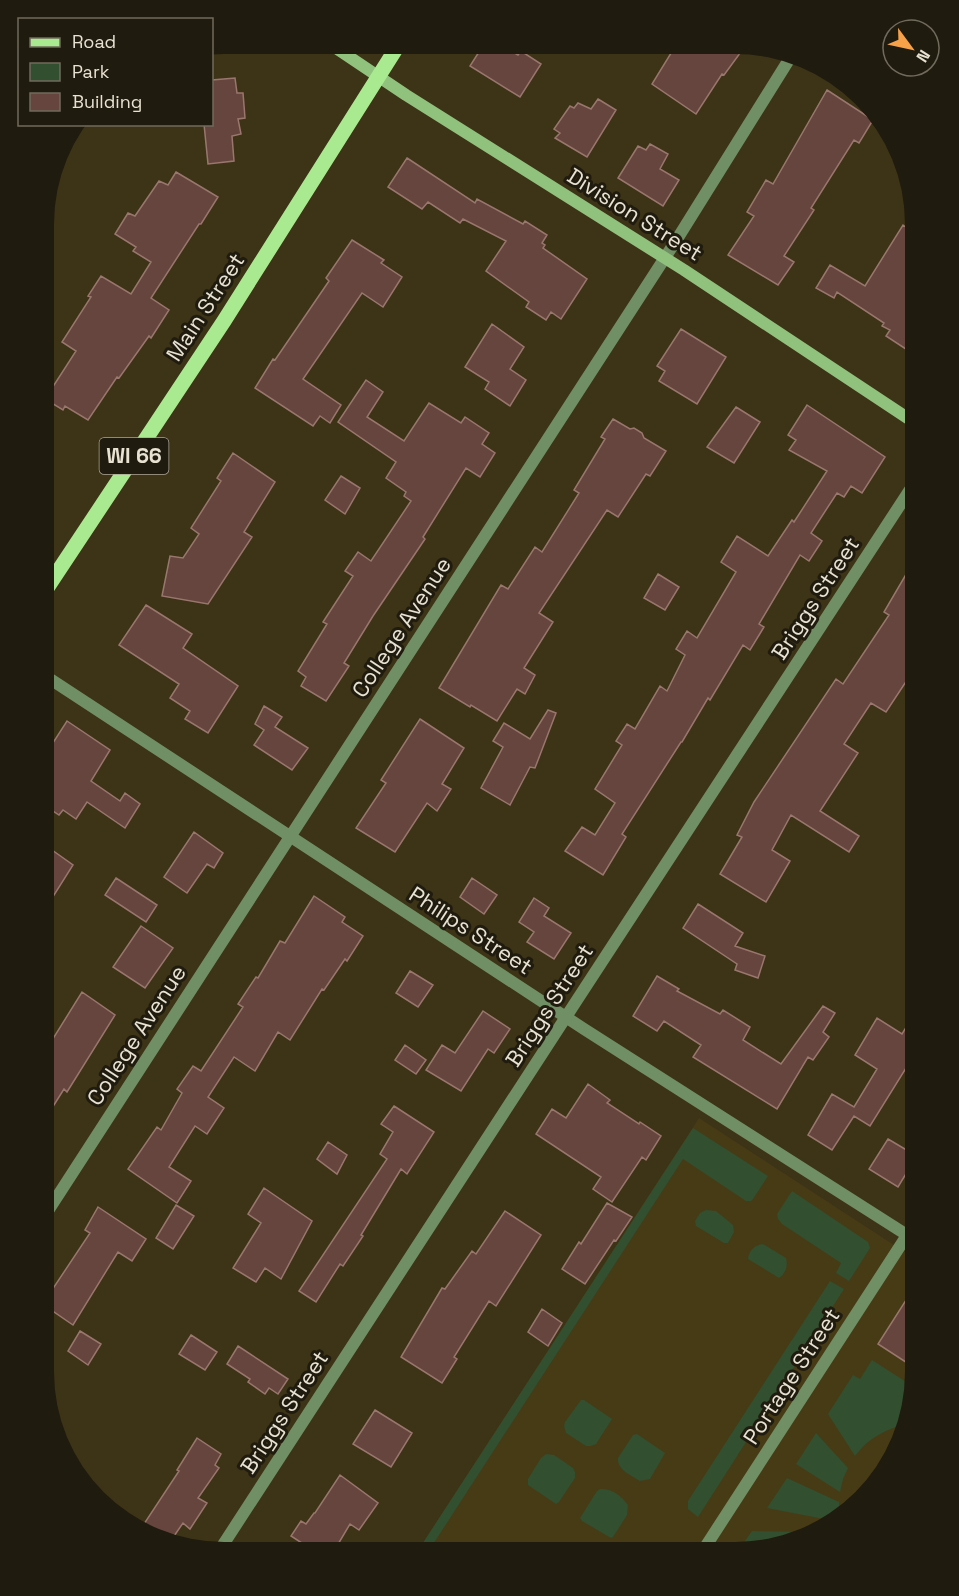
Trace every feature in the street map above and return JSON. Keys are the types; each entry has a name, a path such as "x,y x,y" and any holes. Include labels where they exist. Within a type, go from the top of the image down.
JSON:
{"main road":[{"name":"Division Street","path":"345,54 665,258 905,416"},
{"name":"Main Street","path":"54,577 224,321 393,54"}],"street":[{"name":"College Avenue","path":"54,1201 665,258 787,63"},
{"name":"Briggs Street","path":"225,1542 905,497"},
{"name":"Philips Street","path":"54,682 566,1017 905,1234"},
{"name":"Portage Street","path":"708,1542 905,1238"}],"shaded area":[{"path":"699,1118 905,1252 905,1383 899,1416 892,1437 870,1475 838,1507 820,1519 790,1533 746,1542 423,1542"}],"green space":[{"path":"693,1128 768,1176 753,1199 746,1201 683,1159 434,1542 424,1542"},
{"path":"792,1191 868,1242 870,1248 849,1281 836,1273 841,1263 782,1224 778,1219 777,1214"},
{"path":"706,1210 716,1211 733,1225 734,1232 728,1243 724,1243 696,1226 695,1221 700,1213"},
{"path":"763,1244 786,1258 786,1269 779,1278 748,1259 753,1248"},
{"path":"830,1281 844,1289 698,1517 688,1509 688,1501"},
{"path":"872,1360 905,1383 895,1428 878,1435 855,1456 828,1414 853,1375 860,1379"},
{"path":"581,1400 612,1419 596,1444 591,1446 586,1446 566,1433 564,1426"},
{"path":"816,1433 848,1468 840,1492 796,1464"},
{"path":"637,1434 665,1453 650,1479 640,1481 622,1469 618,1462 618,1458 633,1435"},
{"path":"546,1454 554,1455 573,1468 575,1472 575,1478 556,1504 528,1485 528,1479"},
{"path":"787,1478 839,1502 839,1506 821,1518 767,1508"},
{"path":"600,1489 616,1493 628,1505 627,1515 611,1538 580,1518"},
{"path":"752,1531 793,1532 768,1539 744,1542"}],"building":[{"path":"478,54 526,54 541,64 520,97 470,66"},
{"path":"670,54 739,54 724,75 722,74 696,114 652,84"},
{"path":"235,78 237,93 243,93 245,118 238,119 241,134 232,136 234,161 208,164 204,126 213,126 213,80"},
{"path":"827,90 864,114 871,123 859,143 854,140 811,208 814,210 784,256 794,262 778,285 728,255 754,216 747,212 766,180 773,184"},
{"path":"598,99 616,110 587,157 555,138 560,133 554,129 570,106 574,108 578,103 591,109"},
{"path":"650,144 668,154 660,169 679,180 663,206 618,178 638,146 646,150"},
{"path":"407,158 475,203 477,199 523,224 525,221 547,235 542,243 545,245 543,248 587,279 561,319 551,312 546,320 526,307 529,302 486,271 506,241 463,219 460,223 428,202 422,209 388,187"},
{"path":"176,172 218,197 151,298 169,310 151,338 149,336 119,378 117,377 88,420 65,406 63,410 54,404 54,385 76,351 62,342 91,297 88,296 101,276 131,294 151,262 133,251 136,247 115,234 128,213 135,216 159,181 168,185"},
{"path":"903,225 905,226 905,348 886,336 890,330 882,326 884,323 837,292 834,298 816,288 830,265 865,286"},
{"path":"352,240 384,260 381,263 402,277 383,307 362,293 303,379 341,405 330,423 320,416 313,426 255,388 329,281 326,278"},
{"path":"492,324 524,347 510,369 526,380 510,406 485,389 489,382 465,367"},
{"path":"681,329 726,357 697,404 659,381 665,371 657,366"},
{"path":"366,380 383,392 367,417 404,441 429,403 461,423 465,417 489,433 482,444 495,453 480,477 466,468 423,537 425,539 344,663 349,666 326,701 301,686 306,677 298,671 327,624 323,622 353,576 345,571 358,552 371,561 411,501 404,496 406,492 386,478 396,462 338,422"},
{"path":"807,405 885,457 862,493 851,486 844,497 837,493 811,533 822,541 809,561 800,555 759,624 764,627 750,650 743,645 710,700 708,698 622,834 626,837 603,875 565,851 582,827 595,835 615,803 595,789 622,745 616,741 627,724 635,729 660,686 667,691 685,655 676,649 687,631 697,638 736,572 721,562 737,536 768,556 792,520 794,522 827,471 789,450 796,440 788,435"},
{"path":"736,407 760,422 734,463 707,447"},
{"path":"613,419 630,429 634,428 642,433 644,438 666,451 650,476 646,474 618,517 607,510 539,613 553,622 524,668 535,675 525,694 517,689 497,721 439,688 501,585 508,589 535,547 542,552 579,493 574,490 605,439 601,437"},
{"path":"233,453 275,482 244,532 252,537 208,604 162,596 170,556 183,558 199,534 191,528 221,481 217,478"},
{"path":"341,476 360,488 345,514 325,500"},
{"path":"658,574 679,587 665,610 644,598"},
{"path":"905,576 905,683 886,712 871,703 844,744 858,753 820,811 859,836 849,852 791,815 772,850 790,861 766,902 720,874 742,837 737,835 754,802 836,679 843,684 889,615 884,612"},
{"path":"146,605 192,634 183,648 238,686 208,733 185,719 190,711 170,698 179,684 119,645"},
{"path":"264,706 282,717 275,727 308,748 292,770 254,745 264,730 255,724"},
{"path":"548,710 556,713 535,768 530,767 510,805 481,788 503,747 493,741 504,723 530,739"},
{"path":"420,719 464,748 442,784 451,789 437,811 427,803 395,852 356,828 386,783 381,780"},
{"path":"67,721 110,750 91,781 120,801 125,793 140,804 125,828 87,802 76,819 63,810 59,815 54,812 54,741"},
{"path":"194,832 223,853 214,868 207,864 187,893 164,877"},
{"path":"54,851 73,865 54,895"},
{"path":"116,878 157,905 146,922 105,895"},
{"path":"472,878 497,895 484,914 460,897"},
{"path":"314,896 345,917 342,922 363,936 347,961 345,959 324,990 322,989 290,1040 278,1032 255,1071 234,1057 208,1097 224,1108 207,1134 195,1126 169,1167 191,1181 177,1203 128,1169 157,1127 161,1130 182,1093 177,1089 193,1066 201,1071 243,1007 238,1004 256,977 258,978 280,941 285,943"},
{"path":"534,898 549,908 544,916 571,933 554,959 527,942 534,932 519,922"},
{"path":"698,904 743,933 735,946 765,956 758,978 735,970 737,964 683,928"},
{"path":"141,926 173,948 145,988 113,967"},
{"path":"410,971 433,985 418,1007 396,993"},
{"path":"657,976 679,989 677,991 720,1014 723,1010 750,1027 743,1040 781,1064 823,1006 835,1013 823,1032 829,1037 813,1060 808,1057 777,1109 693,1057 701,1045 664,1021 657,1031 633,1016"},
{"path":"82,992 115,1015 67,1092 64,1089 54,1105 54,1037"},
{"path":"483,1011 510,1029 494,1053 488,1049 461,1091 426,1070 442,1045 455,1053"},
{"path":"877,1018 902,1034 905,1029 905,1070 870,1126 854,1116 832,1150 808,1135 832,1094 854,1107 877,1069 855,1055"},
{"path":"405,1045 426,1060 416,1074 395,1060"},
{"path":"588,1084 610,1100 607,1103 661,1136 646,1160 642,1157 612,1202 593,1189 601,1177 536,1134 552,1109 566,1118"},
{"path":"394,1106 434,1132 407,1174 401,1169 361,1235 363,1236 343,1266 340,1264 316,1302 299,1291 387,1159 380,1154 393,1132 381,1124"},
{"path":"888,1139 905,1149 905,1175 898,1187 869,1169"},
{"path":"328,1142 347,1155 337,1174 317,1159"},
{"path":"264,1188 312,1221 281,1279 265,1268 256,1282 233,1268 261,1223 248,1214"},
{"path":"607,1203 632,1217 585,1284 562,1269"},
{"path":"176,1205 194,1216 173,1249 156,1238"},
{"path":"98,1207 146,1239 132,1261 118,1252 73,1325 54,1312 54,1287 90,1233 85,1230"},
{"path":"505,1211 541,1235 496,1306 489,1301 454,1357 457,1359 442,1383 401,1357 442,1288 445,1289 472,1251 476,1254"},
{"path":"905,1302 905,1362 878,1344"},
{"path":"542,1309 562,1323 548,1346 528,1332"},
{"path":"80,1331 101,1344 88,1365 68,1351"},
{"path":"191,1335 217,1352 205,1370 179,1354"},
{"path":"238,1346 288,1379 278,1394 269,1388 265,1394 248,1382 250,1379 227,1364"},
{"path":"375,1410 412,1433 391,1467 353,1444"},
{"path":"197,1438 221,1454 215,1465 219,1468 198,1498 207,1503 190,1529 183,1523 175,1534 145,1522 179,1471 177,1470"},
{"path":"340,1475 378,1503 359,1530 350,1524 339,1542 300,1542 291,1536 301,1521 306,1524"}]}
